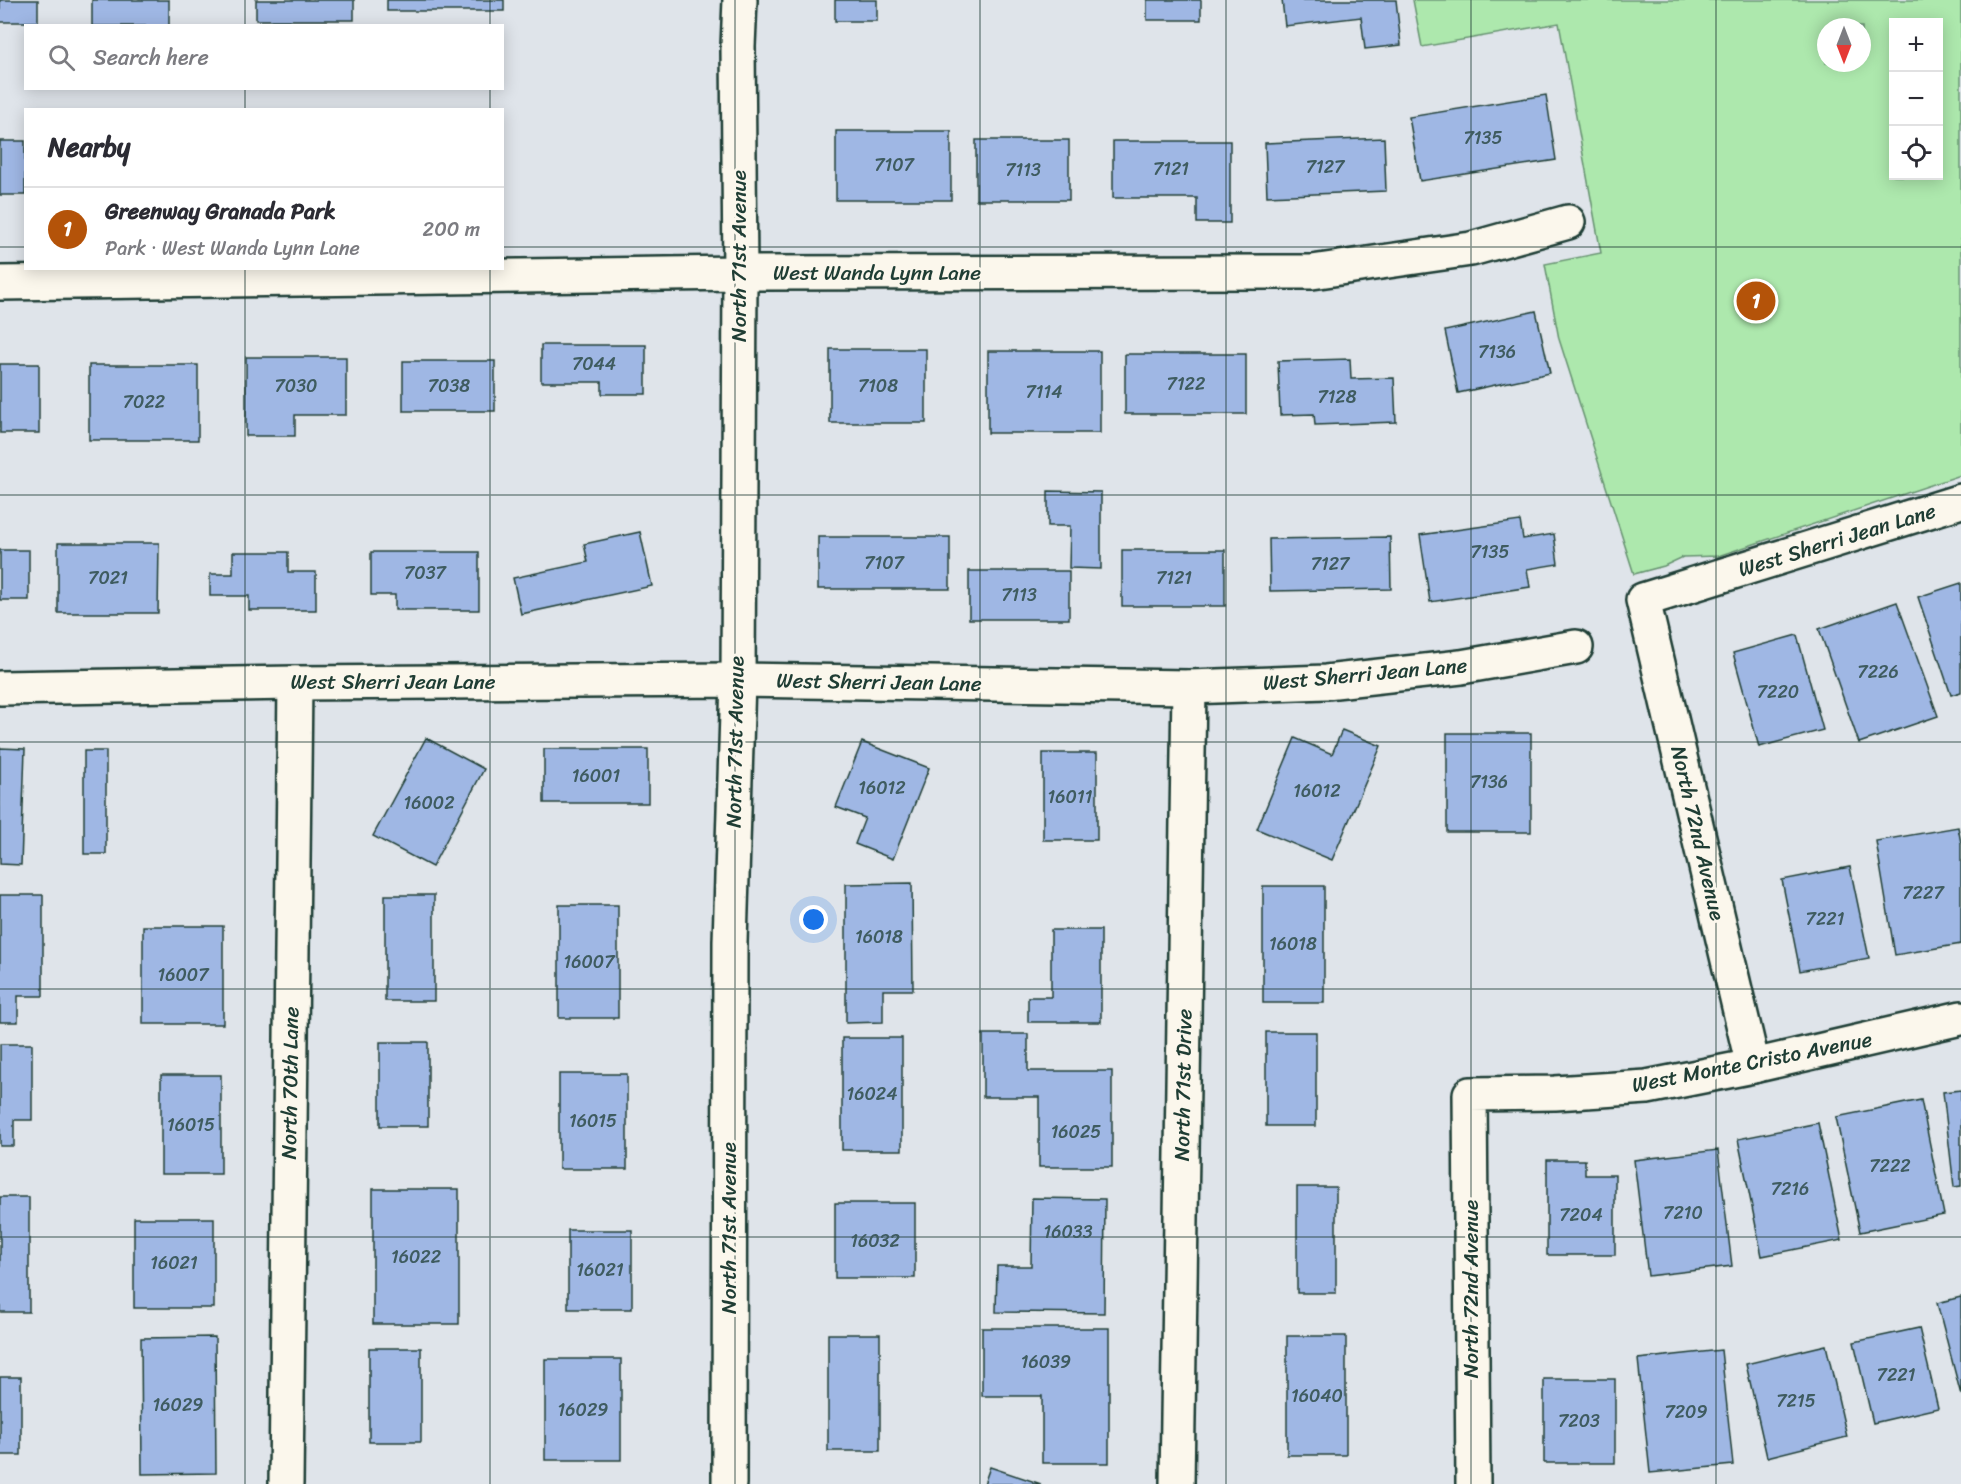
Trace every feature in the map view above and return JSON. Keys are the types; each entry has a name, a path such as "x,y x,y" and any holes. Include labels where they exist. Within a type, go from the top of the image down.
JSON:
{"street":[{"name":"North 71st Avenue","path":"729,1484 730,942 738,680 740,273 738,46 740,0"},
{"name":"West Wanda Lynn Lane","path":"0,283 740,273 1312,272 1471,249 1568,222"},
{"name":"West Sherri Jean Lane","path":"1643,600 1961,501"},
{"name":"North 72nd Avenue","path":"1643,600 1753,1066"},
{"name":"West Sherri Jean Lane","path":"0,688 295,683 738,680 1190,687 1326,682 1461,667 1576,647"},
{"name":"North 70th Lane","path":"286,1484 295,683"},
{"name":"North 71st Drive","path":"1177,1484 1190,687"},
{"name":"West Monte Cristo Avenue","path":"1470,1094 1555,1093 1647,1087 1753,1066 1961,1018"},
{"name":"North 72nd Avenue","path":"1470,1094 1473,1484"}],"green space":[{"path":"1413,0 1961,0 1961,475 1718,556 1683,557 1664,566 1634,574 1559,339 1545,264 1601,253 1559,23 1422,47"}],"building":[{"path":"0,0 38,0 38,22 0,22"},
{"path":"92,0 169,0 169,24 92,24"},
{"path":"256,0 354,0 354,20 256,20"},
{"path":"387,0 504,0 504,11 387,11"},
{"path":"835,0 877,0 877,21 835,21"},
{"path":"1147,0 1201,0 1201,20 1147,20"},
{"path":"1282,0 1396,0 1401,45 1365,49 1361,17 1285,26"},
{"path":"1546,95 1556,160 1420,181 1409,117"},
{"path":"836,131 951,131 951,200 836,200"},
{"path":"1384,138 1386,191 1267,196 1265,143"},
{"path":"976,140 1069,140 1069,200 976,200"},
{"path":"0,141 24,141 24,195 0,195"},
{"path":"1113,141 1230,141 1230,223 1197,223 1197,198 1113,198"},
{"path":"1536,311 1550,373 1458,393 1445,331"},
{"path":"541,345 646,345 646,394 602,394 602,382 541,382"},
{"path":"830,349 926,349 926,423 830,423"},
{"path":"988,351 1100,351 1100,433 988,433"},
{"path":"1125,354 1246,354 1246,414 1125,414"},
{"path":"246,357 346,357 346,415 295,415 295,436 246,436"},
{"path":"1350,359 1351,379 1394,378 1396,422 1315,425 1314,414 1280,415 1278,361"},
{"path":"403,361 495,361 495,411 403,411"},
{"path":"0,364 39,364 39,433 0,433"},
{"path":"89,365 198,365 198,440 89,440"},
{"path":"1048,491 1101,492 1101,569 1069,568 1070,526 1048,526"},
{"path":"1520,521 1523,539 1554,534 1558,564 1527,569 1530,587 1430,602 1420,535"},
{"path":"640,532 652,586 521,614 513,578 588,562 584,544"},
{"path":"818,537 950,537 950,589 818,589"},
{"path":"1390,537 1391,589 1270,591 1269,539"},
{"path":"58,543 159,543 158,613 58,613"},
{"path":"0,550 29,550 29,600 0,600"},
{"path":"1122,550 1225,550 1225,606 1122,606"},
{"path":"233,552 288,552 288,572 316,572 316,610 249,610 249,596 210,596 210,574 233,574"},
{"path":"371,552 479,552 479,610 395,610 395,595 371,595"},
{"path":"969,571 1069,571 1069,619 969,619"},
{"path":"1961,583 1961,692 1951,695 1918,597"},
{"path":"1897,602 1938,716 1859,743 1819,629"},
{"path":"1797,635 1823,730 1759,747 1733,653"},
{"path":"1342,730 1381,746 1332,860 1257,829 1295,738 1332,754"},
{"path":"1447,733 1531,733 1531,832 1447,832"},
{"path":"426,738 484,769 432,867 373,836"},
{"path":"862,742 929,768 893,859 855,844 865,818 836,807"},
{"path":"0,748 25,749 21,865 0,864"},
{"path":"544,749 648,749 648,803 544,803"},
{"path":"84,751 106,751 106,854 84,854"},
{"path":"1043,753 1097,753 1097,840 1043,840"},
{"path":"1958,827 1961,843 1961,944 1895,955 1876,841"},
{"path":"1850,867 1869,958 1800,971 1782,880"},
{"path":"912,883 913,990 883,990 883,1022 846,1023 846,884"},
{"path":"1263,886 1324,886 1324,1003 1263,1003"},
{"path":"0,895 43,895 43,996 18,996 18,1022 0,1022"},
{"path":"385,895 434,895 434,1001 385,1001"},
{"path":"559,905 618,905 618,1018 559,1018"},
{"path":"143,926 223,926 223,1024 143,1024"},
{"path":"1051,930 1101,930 1101,1022 1028,1022 1028,997 1051,997"},
{"path":"1266,1032 1316,1032 1316,1126 1266,1126"},
{"path":"983,1034 1028,1034 1028,1071 1112,1071 1112,1167 1039,1167 1039,1097 983,1097"},
{"path":"842,1038 902,1038 902,1150 842,1150"},
{"path":"380,1042 428,1042 428,1126 380,1126"},
{"path":"0,1044 32,1044 32,1120 14,1120 14,1146 0,1146"},
{"path":"559,1074 627,1074 627,1169 559,1169"},
{"path":"161,1075 221,1075 221,1174 161,1174"},
{"path":"1961,1090 1961,1186 1954,1187 1943,1092"},
{"path":"1921,1100 1944,1215 1860,1232 1836,1117"},
{"path":"1818,1123 1842,1240 1762,1256 1738,1139"},
{"path":"1718,1150 1732,1266 1648,1276 1634,1160"},
{"path":"1547,1160 1585,1160 1585,1175 1615,1175 1615,1255 1547,1255"},
{"path":"1297,1187 1336,1187 1336,1293 1297,1293"},
{"path":"373,1189 459,1189 459,1324 373,1324"},
{"path":"0,1197 29,1197 29,1312 0,1312"},
{"path":"1032,1198 1105,1199 1104,1313 996,1312 997,1266 1031,1266"},
{"path":"835,1203 915,1203 915,1278 835,1278"},
{"path":"134,1218 214,1218 214,1308 134,1308"},
{"path":"568,1230 632,1230 632,1309 568,1309"},
{"path":"1961,1297 1961,1395 1937,1303"},
{"path":"982,1328 1109,1328 1109,1463 1042,1463 1042,1396 982,1396"},
{"path":"1919,1328 1938,1408 1873,1423 1854,1342"},
{"path":"828,1334 880,1334 880,1451 828,1451"},
{"path":"1287,1336 1346,1336 1346,1455 1287,1455"},
{"path":"215,1337 216,1473 142,1474 141,1338"},
{"path":"1826,1345 1847,1437 1767,1457 1746,1364"},
{"path":"369,1348 421,1348 421,1442 369,1442"},
{"path":"1721,1350 1733,1465 1650,1473 1638,1359"},
{"path":"545,1359 621,1359 621,1460 545,1460"},
{"path":"0,1377 21,1377 21,1455 0,1455"},
{"path":"1544,1379 1615,1379 1615,1463 1544,1463"},
{"path":"990,1467 1041,1484 984,1484"}],"place":[{"name":"Greenway Granada Park","path":"1756,301"}]}
